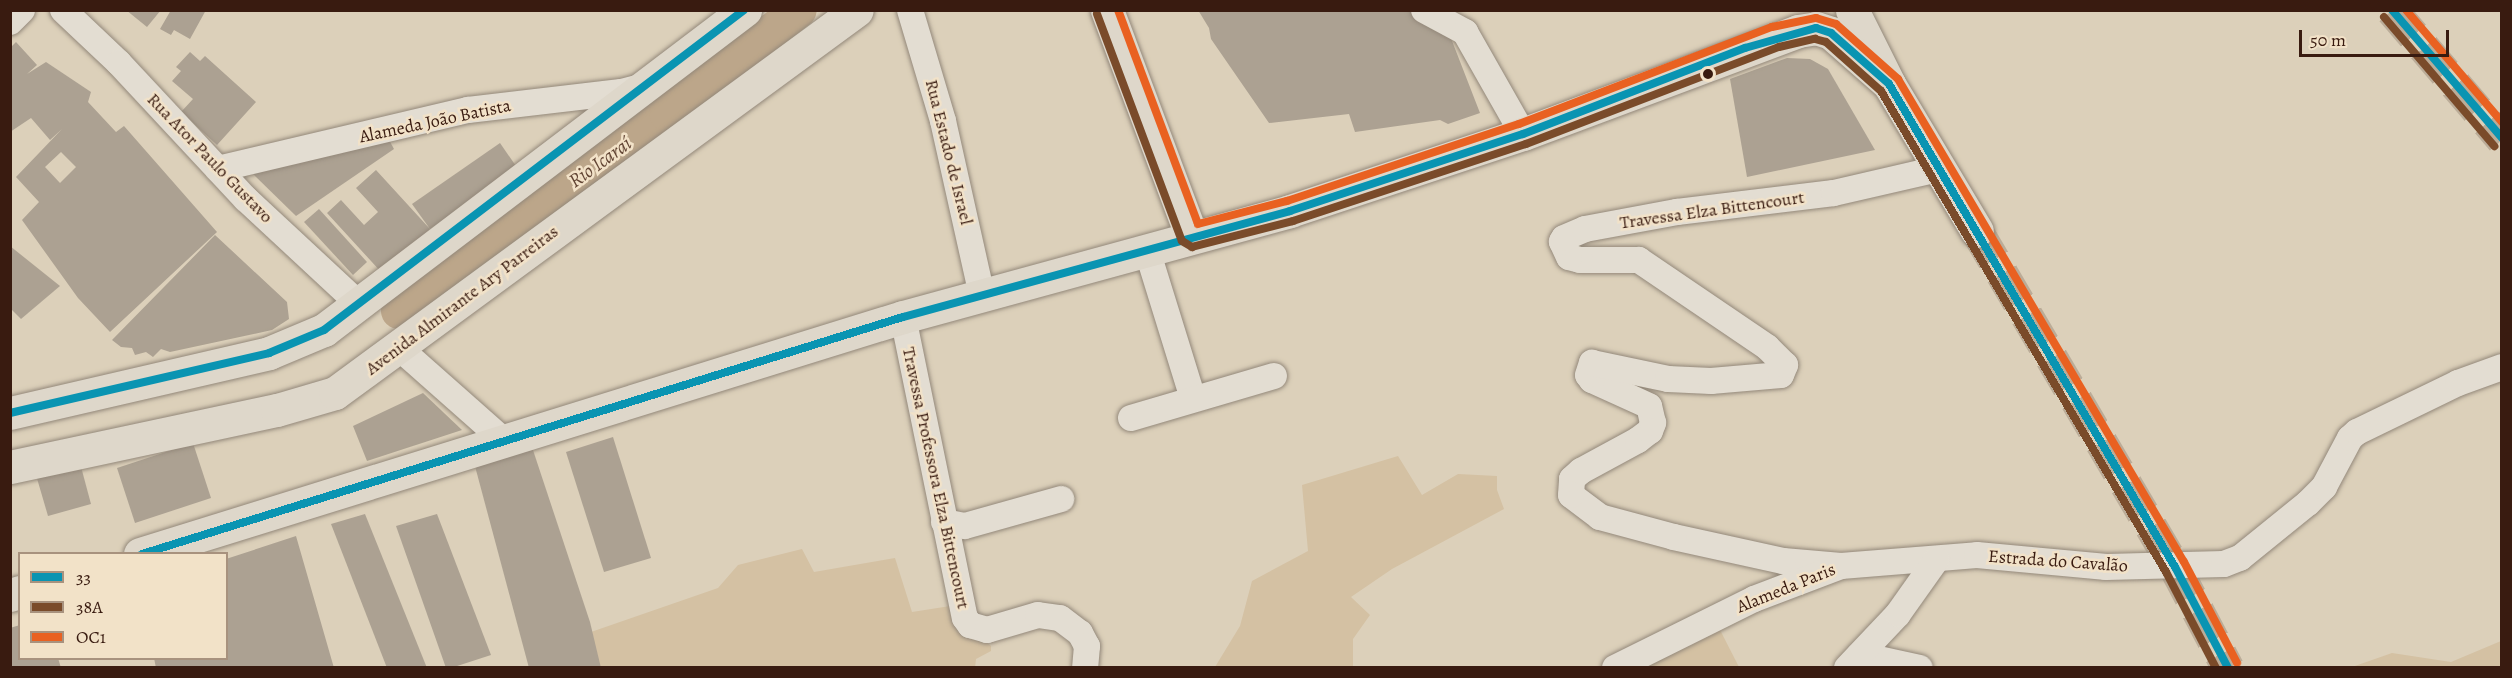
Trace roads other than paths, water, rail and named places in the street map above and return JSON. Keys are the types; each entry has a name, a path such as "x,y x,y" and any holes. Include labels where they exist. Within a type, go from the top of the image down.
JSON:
{"main road":[{"path":"10,413 269,353 316,335 653,83 745,10"},
{"name":"Avenida Almirante Ary Parreiras","path":"10,467 309,402 335,393 857,10"},
{"path":"1107,10 1192,237"},
{"path":"1852,10 1889,84 1977,231"},
{"path":"146,552 502,439 903,317 1290,211 1522,134 1745,48 1816,28 1831,33 1889,84"}],"street":[{"path":"10,21 22,10"},
{"name":"Rua Ator Paulo Gustavo","path":"63,10 119,63 218,169 359,304"},
{"name":"Rua Estado de Israel","path":"910,10 943,121 982,295"},
{"path":"1424,10 1465,32 1522,134"},
{"name":"Alameda João Batista","path":"218,169 468,110 621,93 653,83"},
{"name":"Travessa Elza Bittencourt","path":"1842,566 1783,561 1674,537 1600,517 1571,495 1572,479 1581,471 1638,440 1650,431 1653,423 1649,406 1592,380 1588,375 1592,363 1668,380 1711,381 1781,375 1785,365 1767,347 1639,260 1580,260 1569,257 1562,242 1564,238 1597,227 1688,210 1834,193 1938,169"},
{"path":"1147,250 1193,399"},
{"name":"Travessa Professora Elza Bittencourt","path":"903,317 960,605 970,625 987,630 1031,616 1053,615 1080,633 1087,646 1085,668"},
{"path":"397,346 502,439"},
{"name":"Estrada do Cavalão","path":"1937,559 1996,555 2106,567 2224,564 2240,558 2308,503 2324,487 2357,432 2458,383 2502,367"},
{"path":"1131,418 1275,375"},
{"path":"944,522 965,526 1061,499"},
{"path":"1853,661 1898,614 1937,559"},
{"name":"Alameda Paris","path":"1616,668 1754,599 1842,566 1937,559"},
{"path":"1853,661 1920,668"}],"waterway":[{"name":"Rio Icaraí","path":"399,311 667,113 799,10"}],"tunnel":[{"path":"2392,10 2502,139"},
{"path":"1977,231 2175,567 2228,668"}]}
